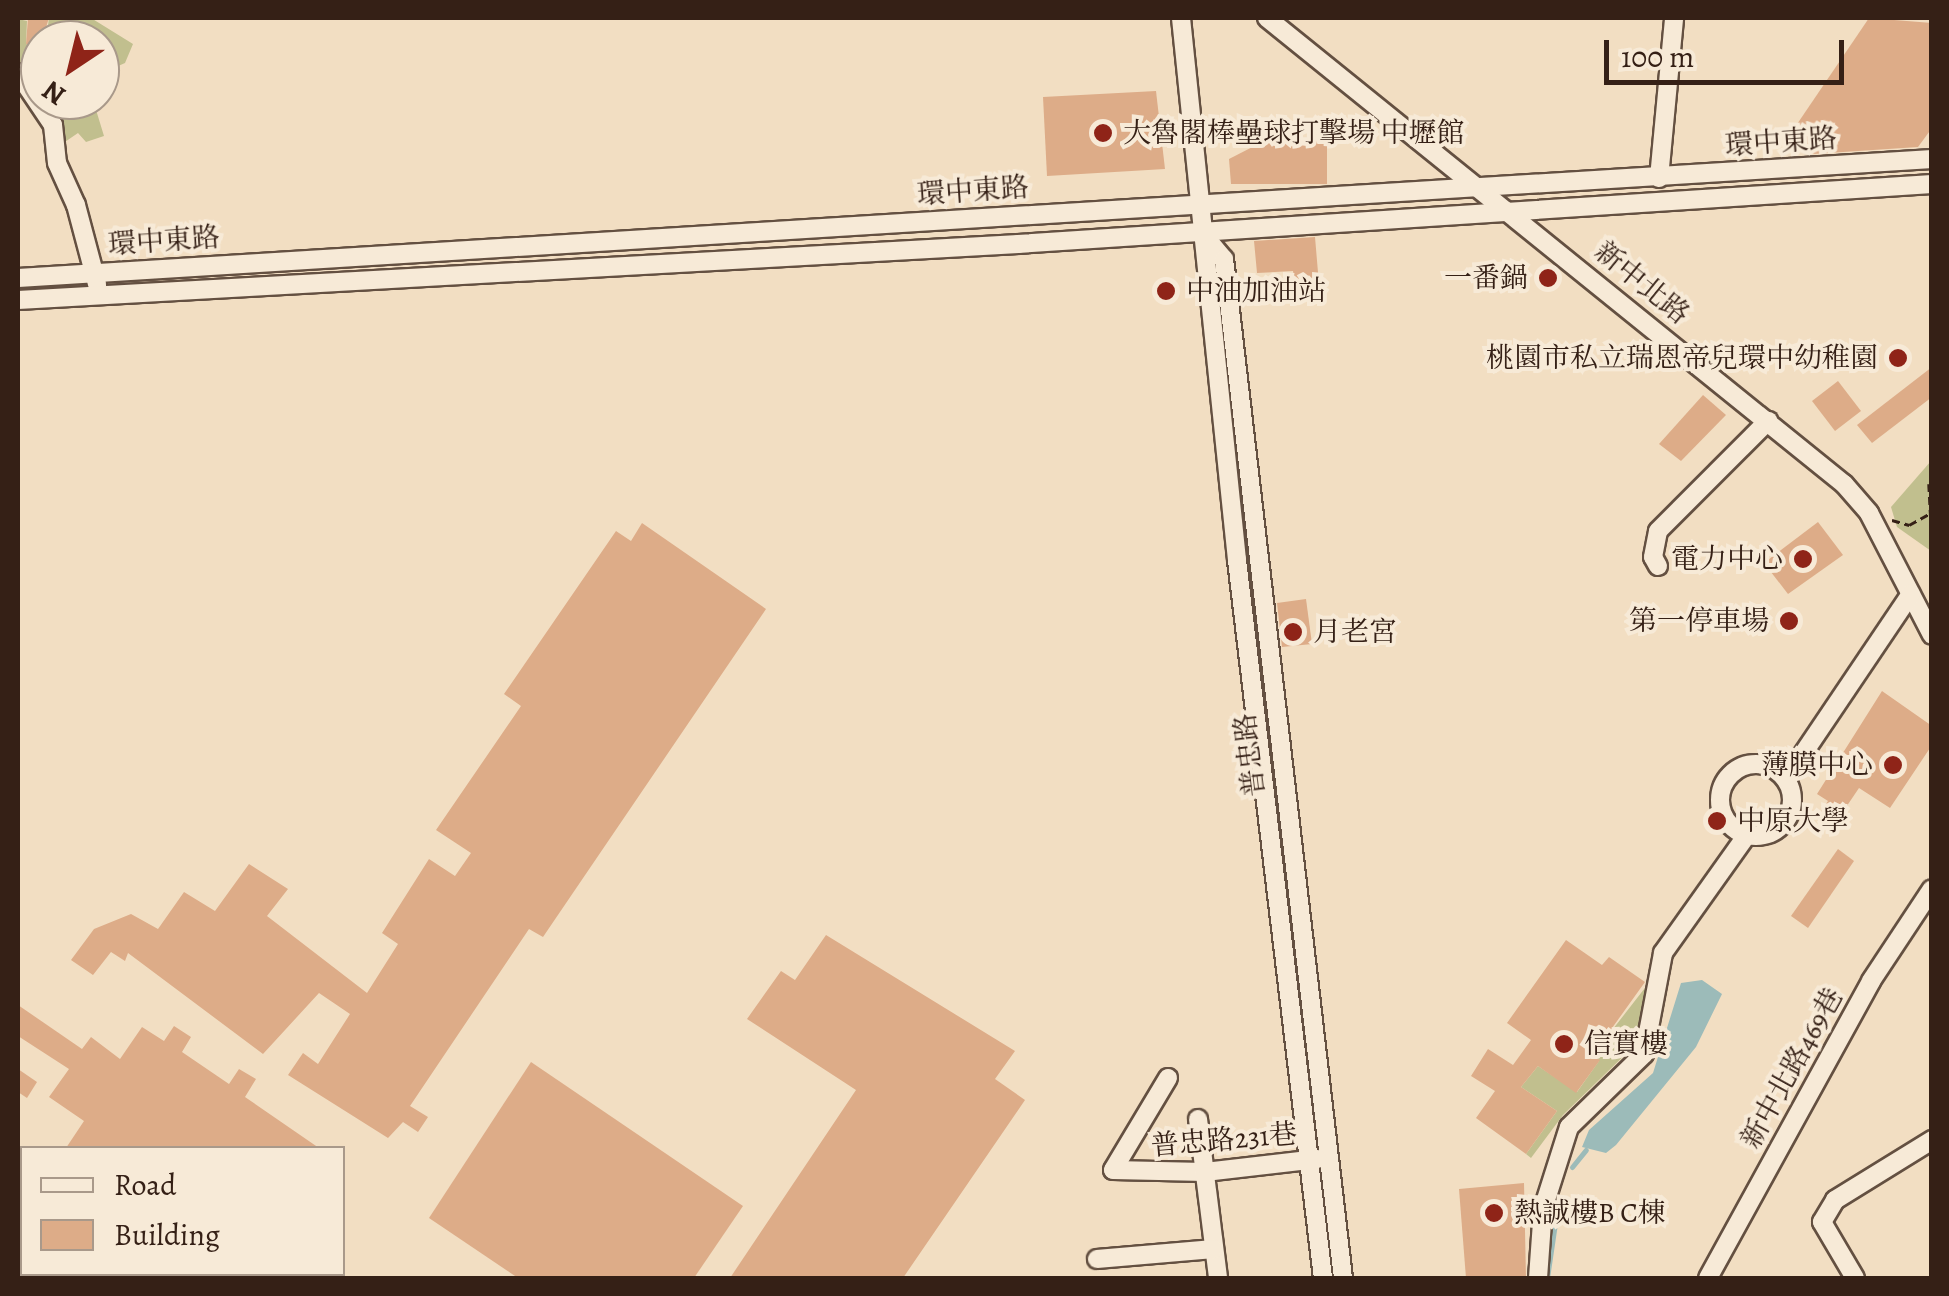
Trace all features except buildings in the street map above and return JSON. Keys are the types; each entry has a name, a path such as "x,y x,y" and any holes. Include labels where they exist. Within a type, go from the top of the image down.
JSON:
{"street":[{"name":"普忠路","path":"1181,18 1322,1278"},
{"name":"新中北路","path":"1266,18 1844,484 1869,514 1932,634"},
{"path":"1660,178 1674,18"},
{"path":"18,73 53,125 57,163 96,273 98,295"},
{"name":"環中東路","path":"18,278 1932,160"},
{"name":"環中東路","path":"18,300 1202,232 1932,184"},
{"name":"普忠路","path":"1202,232 1224,258 1343,1278"},
{"path":"1658,566 1653,557 1658,531 1768,420"},
{"path":"1786,778 1911,594"},
{"path":"1755,764 1786,778 1793,802 1784,825 1763,836 1747,836 1723,815 1726,780 1755,764"},
{"path":"1538,1278 1543,1209 1569,1127 1644,1054 1663,953 1747,836"},
{"name":"新中北路469巷","path":"1708,1278 1872,981 1932,889"},
{"name":"普忠路231巷","path":"1168,1078 1113,1170 1204,1172 1328,1158"},
{"path":"1198,1119 1218,1278"},
{"path":"1855,1278 1822,1222 1835,1200 1932,1140"},
{"path":"1097,1259 1214,1249"}],"path":[{"path":"1930,484 1932,540"},
{"path":"1889,519 1910,524 1932,512"}],"shaded area":[{"path":"91,18 94,20 49,20"},
{"path":"18,19 22,20 20,78"},
{"path":"120,36 133,44 125,63 120,65"},
{"path":"42,120 99,120 104,136 86,142 78,133 56,148"},
{"path":"1931,461 1931,551 1897,527 1891,507"},
{"path":"1648,984 1634,1046 1563,1115 1531,1158 1526,1154 1557,1111 1521,1087 1538,1066 1577,1092 1599,1061 1592,1056"}],"water":[{"path":"1702,980 1722,994 1696,1047 1616,1145 1606,1153 1582,1147 1589,1130 1653,1073 1681,983"}],"waterway":[{"path":"1572,1167 1586,1150"},
{"path":"1547,1278 1555,1223"}],"place":[{"name":"大魯閣棒壘球打擊場 中壢館","path":"1103,133"},
{"name":"一番鍋","path":"1548,278"},
{"name":"中油加油站","path":"1166,291"},
{"name":"桃園市私立瑞恩帝兒環中幼稚園","path":"1898,358"},
{"name":"電力中心","path":"1803,559"},
{"name":"第一停車場","path":"1789,621"},
{"name":"月老宮","path":"1293,632"},
{"name":"薄膜中心","path":"1893,765"},
{"name":"中原大學","path":"1717,821"},
{"name":"信實樓","path":"1564,1044"},
{"name":"熱誠樓B C棟","path":"1494,1213"}]}
